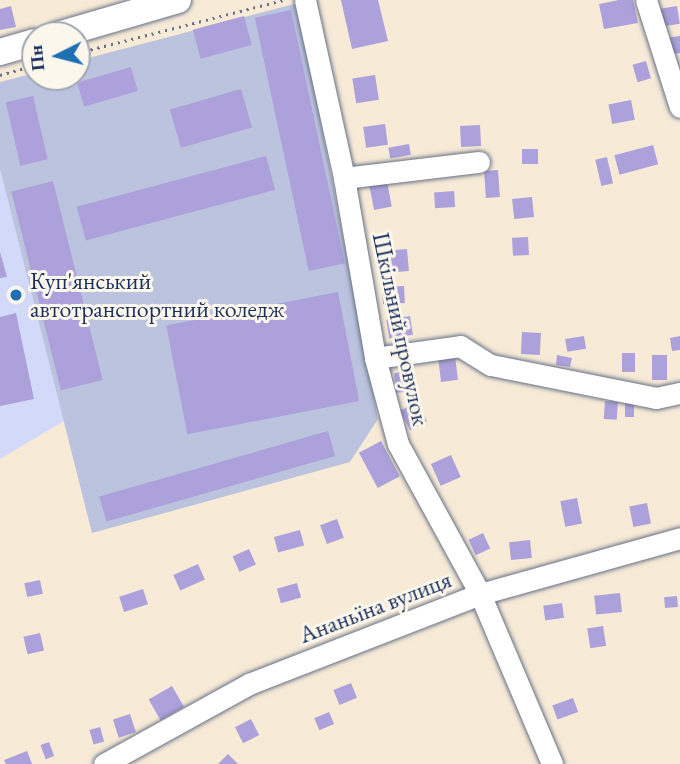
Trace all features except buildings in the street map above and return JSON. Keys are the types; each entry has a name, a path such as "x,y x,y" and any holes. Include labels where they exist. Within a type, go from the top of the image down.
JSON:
{"main road":[{"path":"90,21 122,7 178,0"},
{"path":"0,52 21,46"}],"street":[{"name":"Шкільний провулок","path":"305,0 344,178 375,358 398,444 480,594 552,764"},
{"path":"646,0 680,107"},
{"path":"344,178 479,162"},
{"path":"375,358 460,345 491,365 656,398 680,393"},
{"name":"Ананьїна вулиця","path":"104,764 249,684 480,594 680,538"}],"path":[{"path":"91,49 282,0"},
{"path":"0,75 21,69"}],"shaded area":[{"path":"298,3 378,419 350,462 92,533 0,169 0,82 21,77 21,91 91,91 91,57"},
{"name":"Куп'янський автотранспортний коледж","path":"0,169 64,421 0,459"}],"place":[{"name":"Куп'янський автотранспортний коледж","path":"16,295"}]}
